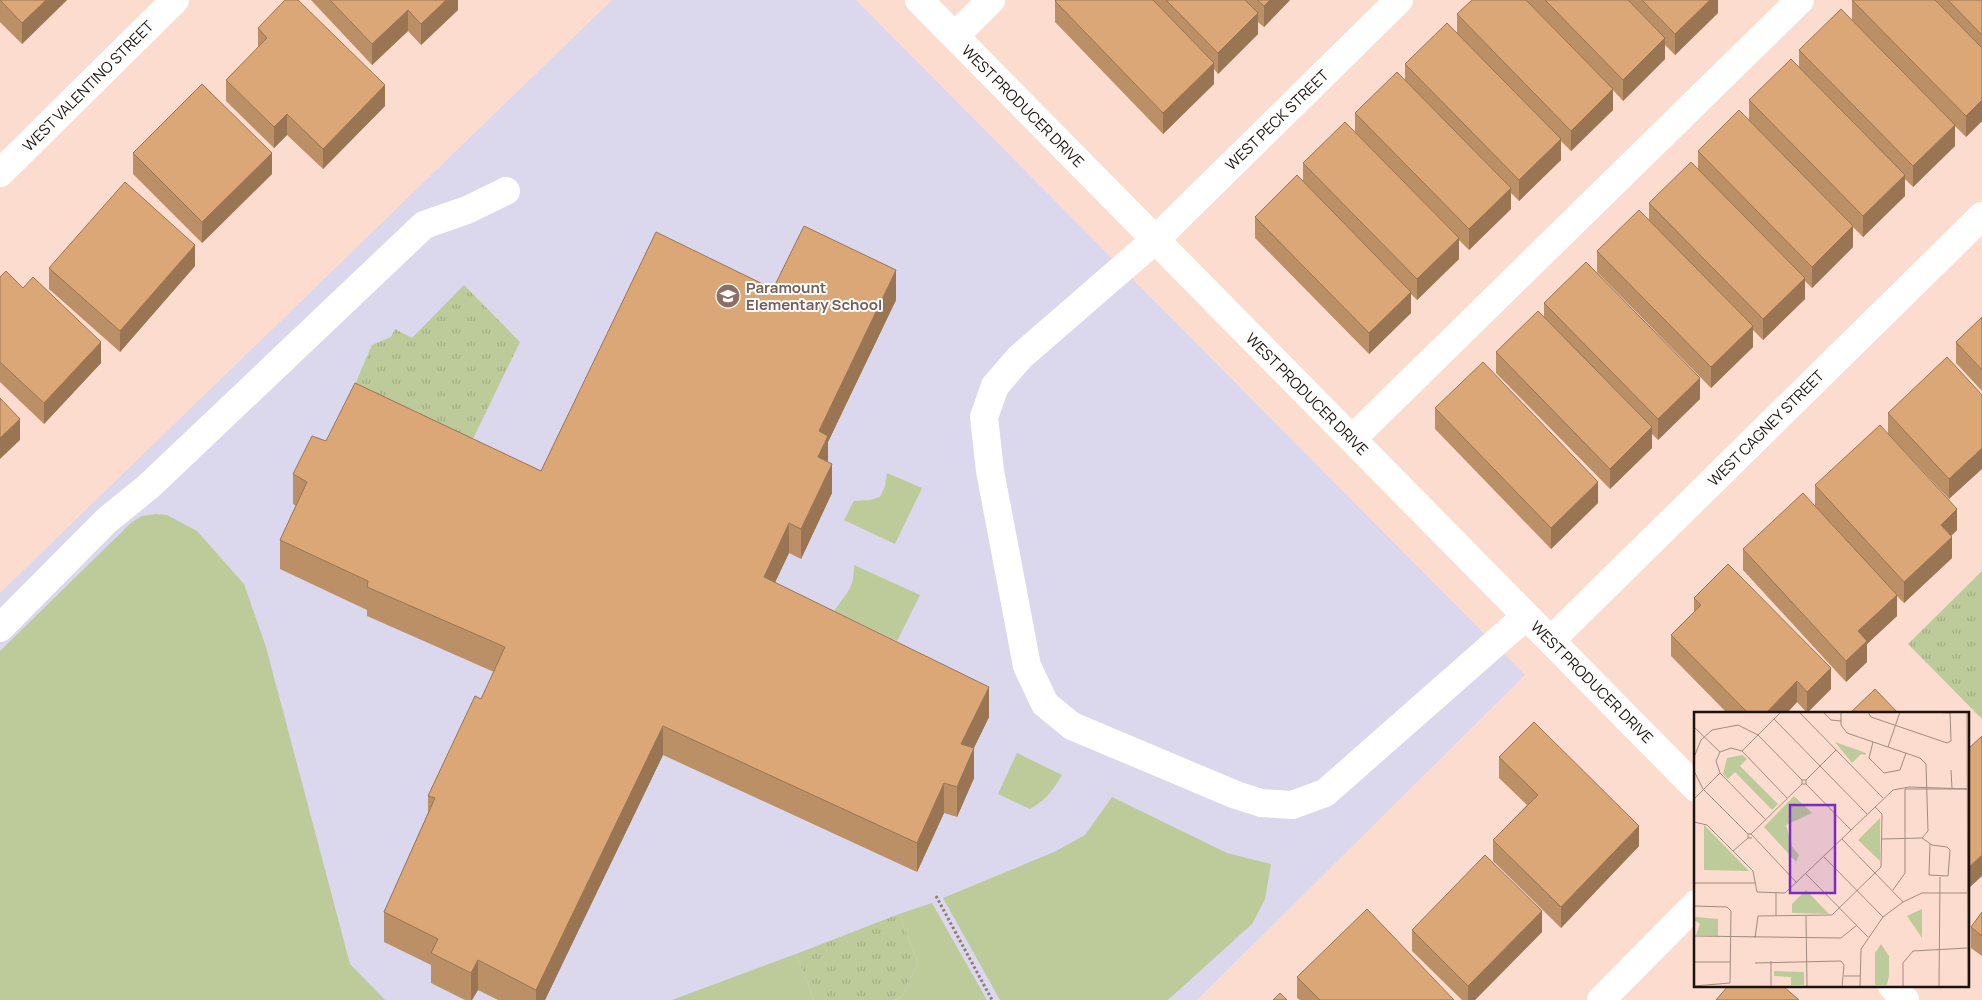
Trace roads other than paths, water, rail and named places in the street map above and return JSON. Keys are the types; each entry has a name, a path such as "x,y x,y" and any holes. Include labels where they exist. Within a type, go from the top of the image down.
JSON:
{"street":[{"name":"WEST VALENTINO STREET","path":"0,173 176,0"},
{"name":"WEST PRODUCER DRIVE","path":"919,0 1694,786"},
{"path":"955,36 991,0"},
{"name":"WEST PECK STREET","path":"1399,0 1155,240 1020,357 994,386 984,417 990,471 1027,666 1045,704 1072,726 1236,795 1261,803 1292,805 1325,793 1526,616"},
{"path":"1352,439 1800,0"},
{"path":"0,628 106,521 149,486 424,225 473,208 506,191"},
{"name":"WEST CAGNEY STREET","path":"1551,640 1982,216"},
{"path":"1601,1000 1694,906"},
{"path":"1894,988 1905,1000"}],"place":[{"name":"Paramount Elementary School","path":"728,296"}]}
